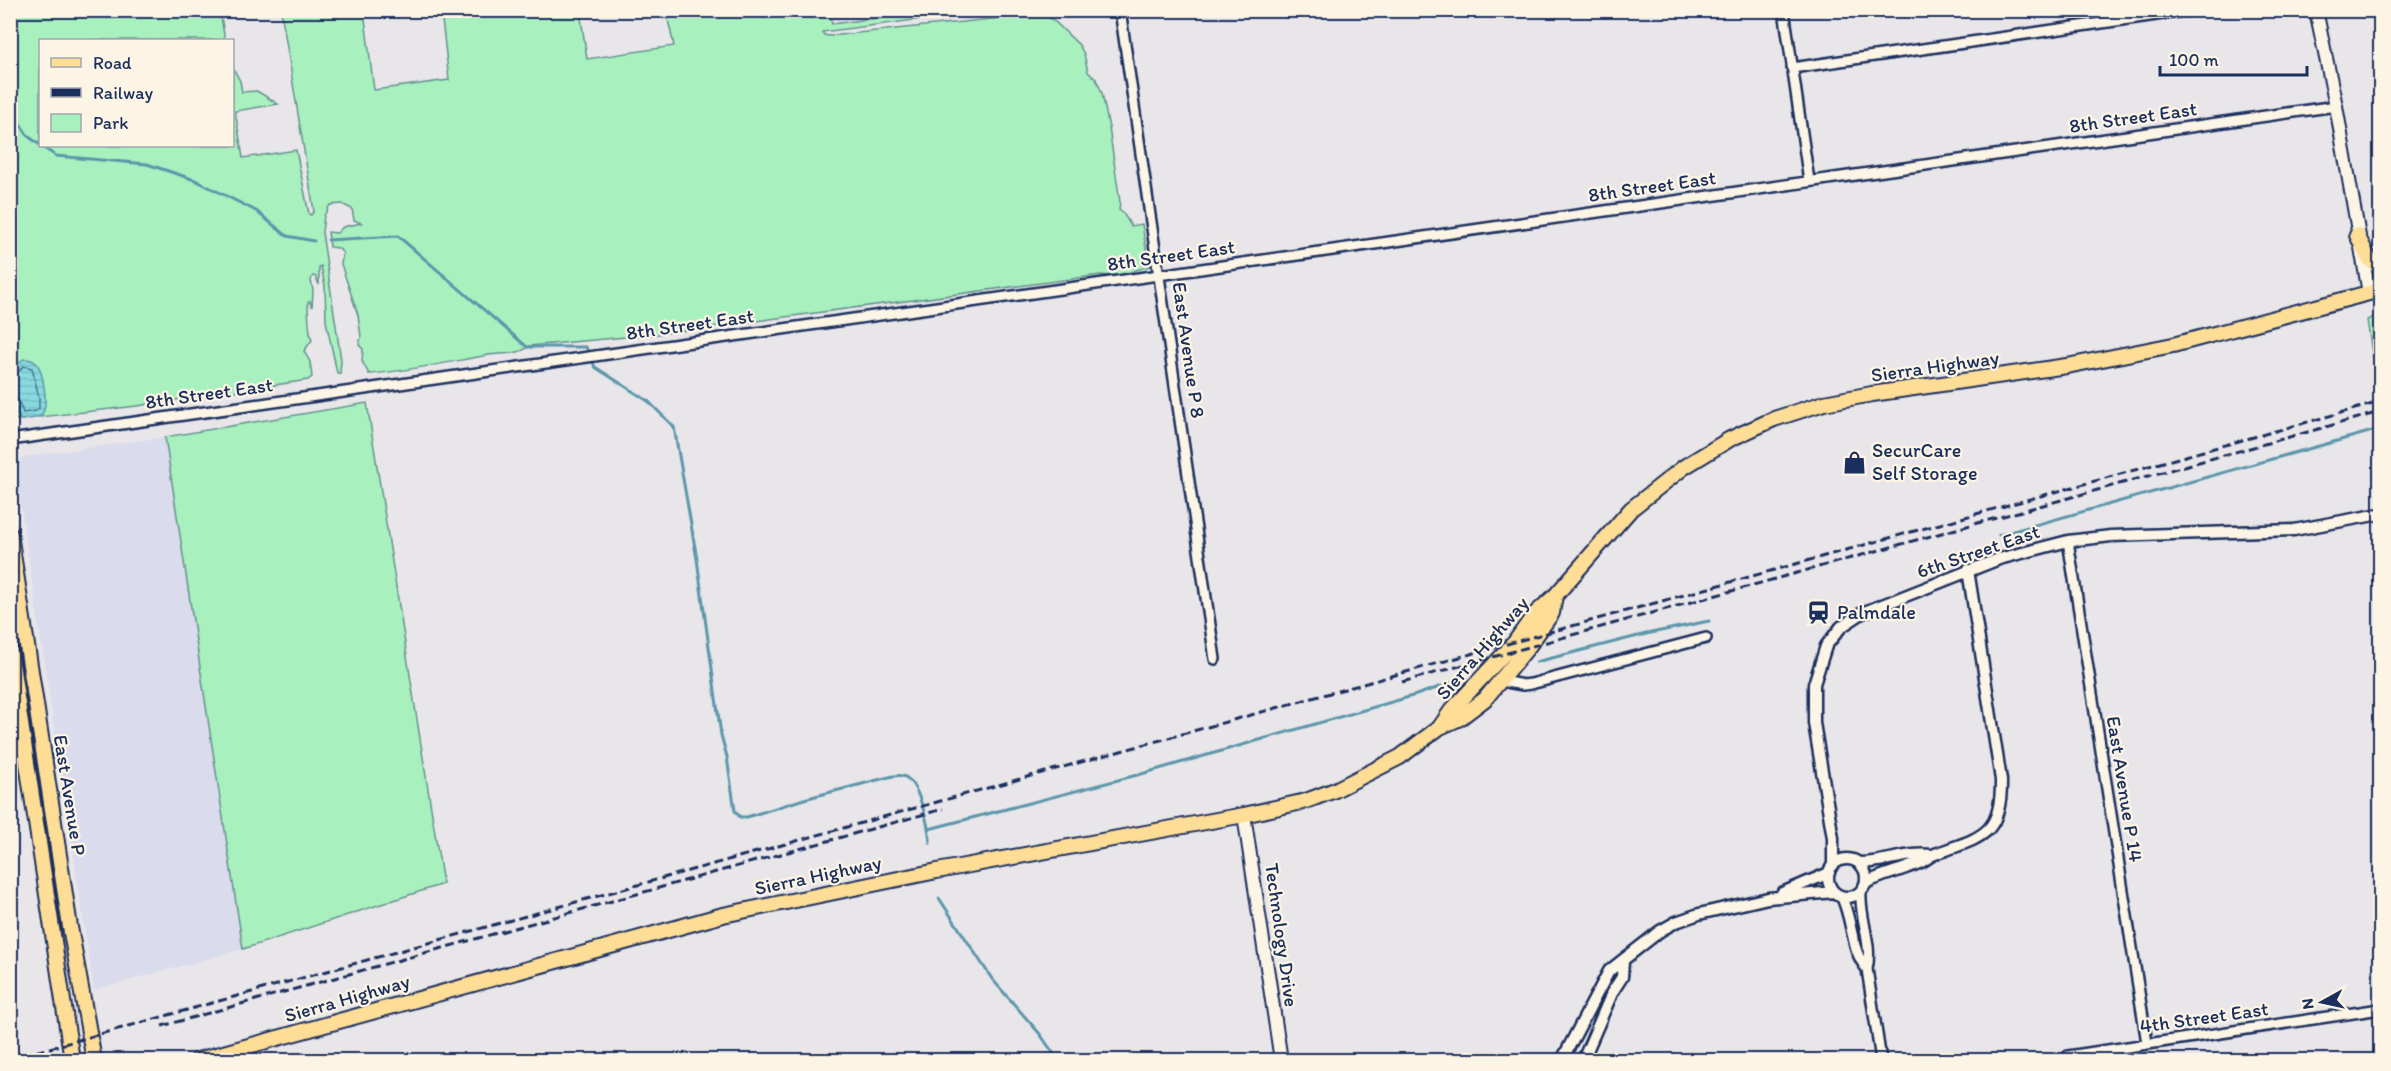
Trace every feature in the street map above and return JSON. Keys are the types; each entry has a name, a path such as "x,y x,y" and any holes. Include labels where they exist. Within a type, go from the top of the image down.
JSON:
{"main road":[{"path":"2316,10 2336,106 2357,235 2375,292"},
{"path":"2357,235 2370,259 2380,267"},
{"name":"Sierra Highway","path":"1440,728 1451,711 1515,642 1534,615 1555,596 1631,509 1684,467 1730,439 1774,419 1824,403 2067,366 2173,345 2375,292"},
{"name":"East Avenue P","path":"10,534 70,927 94,1060"},
{"name":"Sierra Highway","path":"198,1060 723,915 926,873 1244,815 1306,801 1335,790 1400,757 1485,699 1528,648 1552,613 1555,596"},
{"path":"10,651 72,1060"},
{"name":"Technology Drive","path":"1244,815 1281,1060"}],"street":[{"name":"East Avenue P 8","path":"1120,10 1215,659"},
{"path":"1784,10 1809,181"},
{"path":"1792,68 2191,10"},
{"name":"8th Street East","path":"10,440 2336,106"},
{"name":"6th Street East","path":"1831,869 1833,838 1812,699 1817,668 1826,646 1841,627 1862,613 1968,570 2023,552 2068,541 2110,536 2294,530 2380,514"},
{"name":"East Avenue P 14","path":"2068,541 2147,1043"},
{"path":"1562,1060 1608,971 1623,962 1660,931 1676,922 1699,914 1768,898 1837,894 1852,897 1884,873 1921,863 1931,855 1966,844 1987,832 2002,801 2001,780 1968,570"},
{"path":"1501,681 1523,686 1706,638"},
{"path":"1860,863 1871,863 1918,853 1931,855"},
{"path":"1768,898 1831,869 1843,859 1860,863 1866,872 1860,912 1869,958 1867,969 1881,1060"},
{"path":"1831,869 1830,886 1849,914 1858,959 1867,969"},
{"path":"1583,1060 1613,991 1622,977 1623,962"},
{"name":"4th Street East","path":"2068,1056 2380,1009"}],"shaded area":[{"path":"829,10 929,11 831,24"},
{"path":"165,437 243,949 94,990 15,467 23,457"}],"green space":[{"path":"11,11 220,11 225,39 39,39 39,147 234,147 234,70 240,81 242,92 257,91 278,104 235,111 243,158 296,150 311,215 314,211 281,11 364,11 374,90 449,80 441,11 580,11 587,59 674,46 666,11 829,11 832,24 929,11 984,11 822,32 829,36 1040,14 1052,19 1079,45 1084,54 1088,72 1096,79 1102,93 1109,128 1120,202 1119,210 1131,226 1142,224 1147,255 1152,257 1151,266 1115,275 658,334 529,346 516,352 369,374 362,361 363,349 359,345 361,337 358,315 341,264 343,253 338,248 330,247 328,232 337,233 343,227 361,223 354,220 352,209 342,204 330,205 324,216 322,232 341,360 340,374 337,373 326,321 325,286 321,266 319,267 319,285 316,277 313,276 311,280 312,307 310,301 308,302 312,340 304,351 310,362 312,377 308,380 137,406 40,417 34,399 30,403 34,418 19,420 11,418"},
{"path":"2380,314 2380,357 2373,359 2367,320"},
{"path":"367,403 443,884 243,949 165,437"}],"water":[{"path":"24,359 34,362 39,368 45,406 40,416 21,420 14,408 12,387 14,366"}],"waterway":[{"path":"10,108 28,136 39,144"},
{"path":"42,147 56,156 147,164 195,180 256,211 287,236 314,241"},
{"path":"328,240 398,236 527,347 586,347 595,367 648,401 674,427 697,559 721,735 727,757 735,811 740,817 747,817 804,799 893,776 902,776 909,780 918,795 928,826 930,843"},
{"path":"1999,535 2380,429"},
{"path":"1536,662 1646,634 1709,621"},
{"path":"929,829 1145,773 1416,695 1463,679"},
{"path":"939,898 992,979 1040,1034 1058,1060"}],"railway":[{"path":"10,1059 2380,402"},
{"path":"1402,682 2380,412"},
{"path":"162,1026 943,809"}],"place":[{"name":"SecurCare Self Storage","path":"1854,462"},
{"name":"Palmdale","path":"1819,612"}]}
